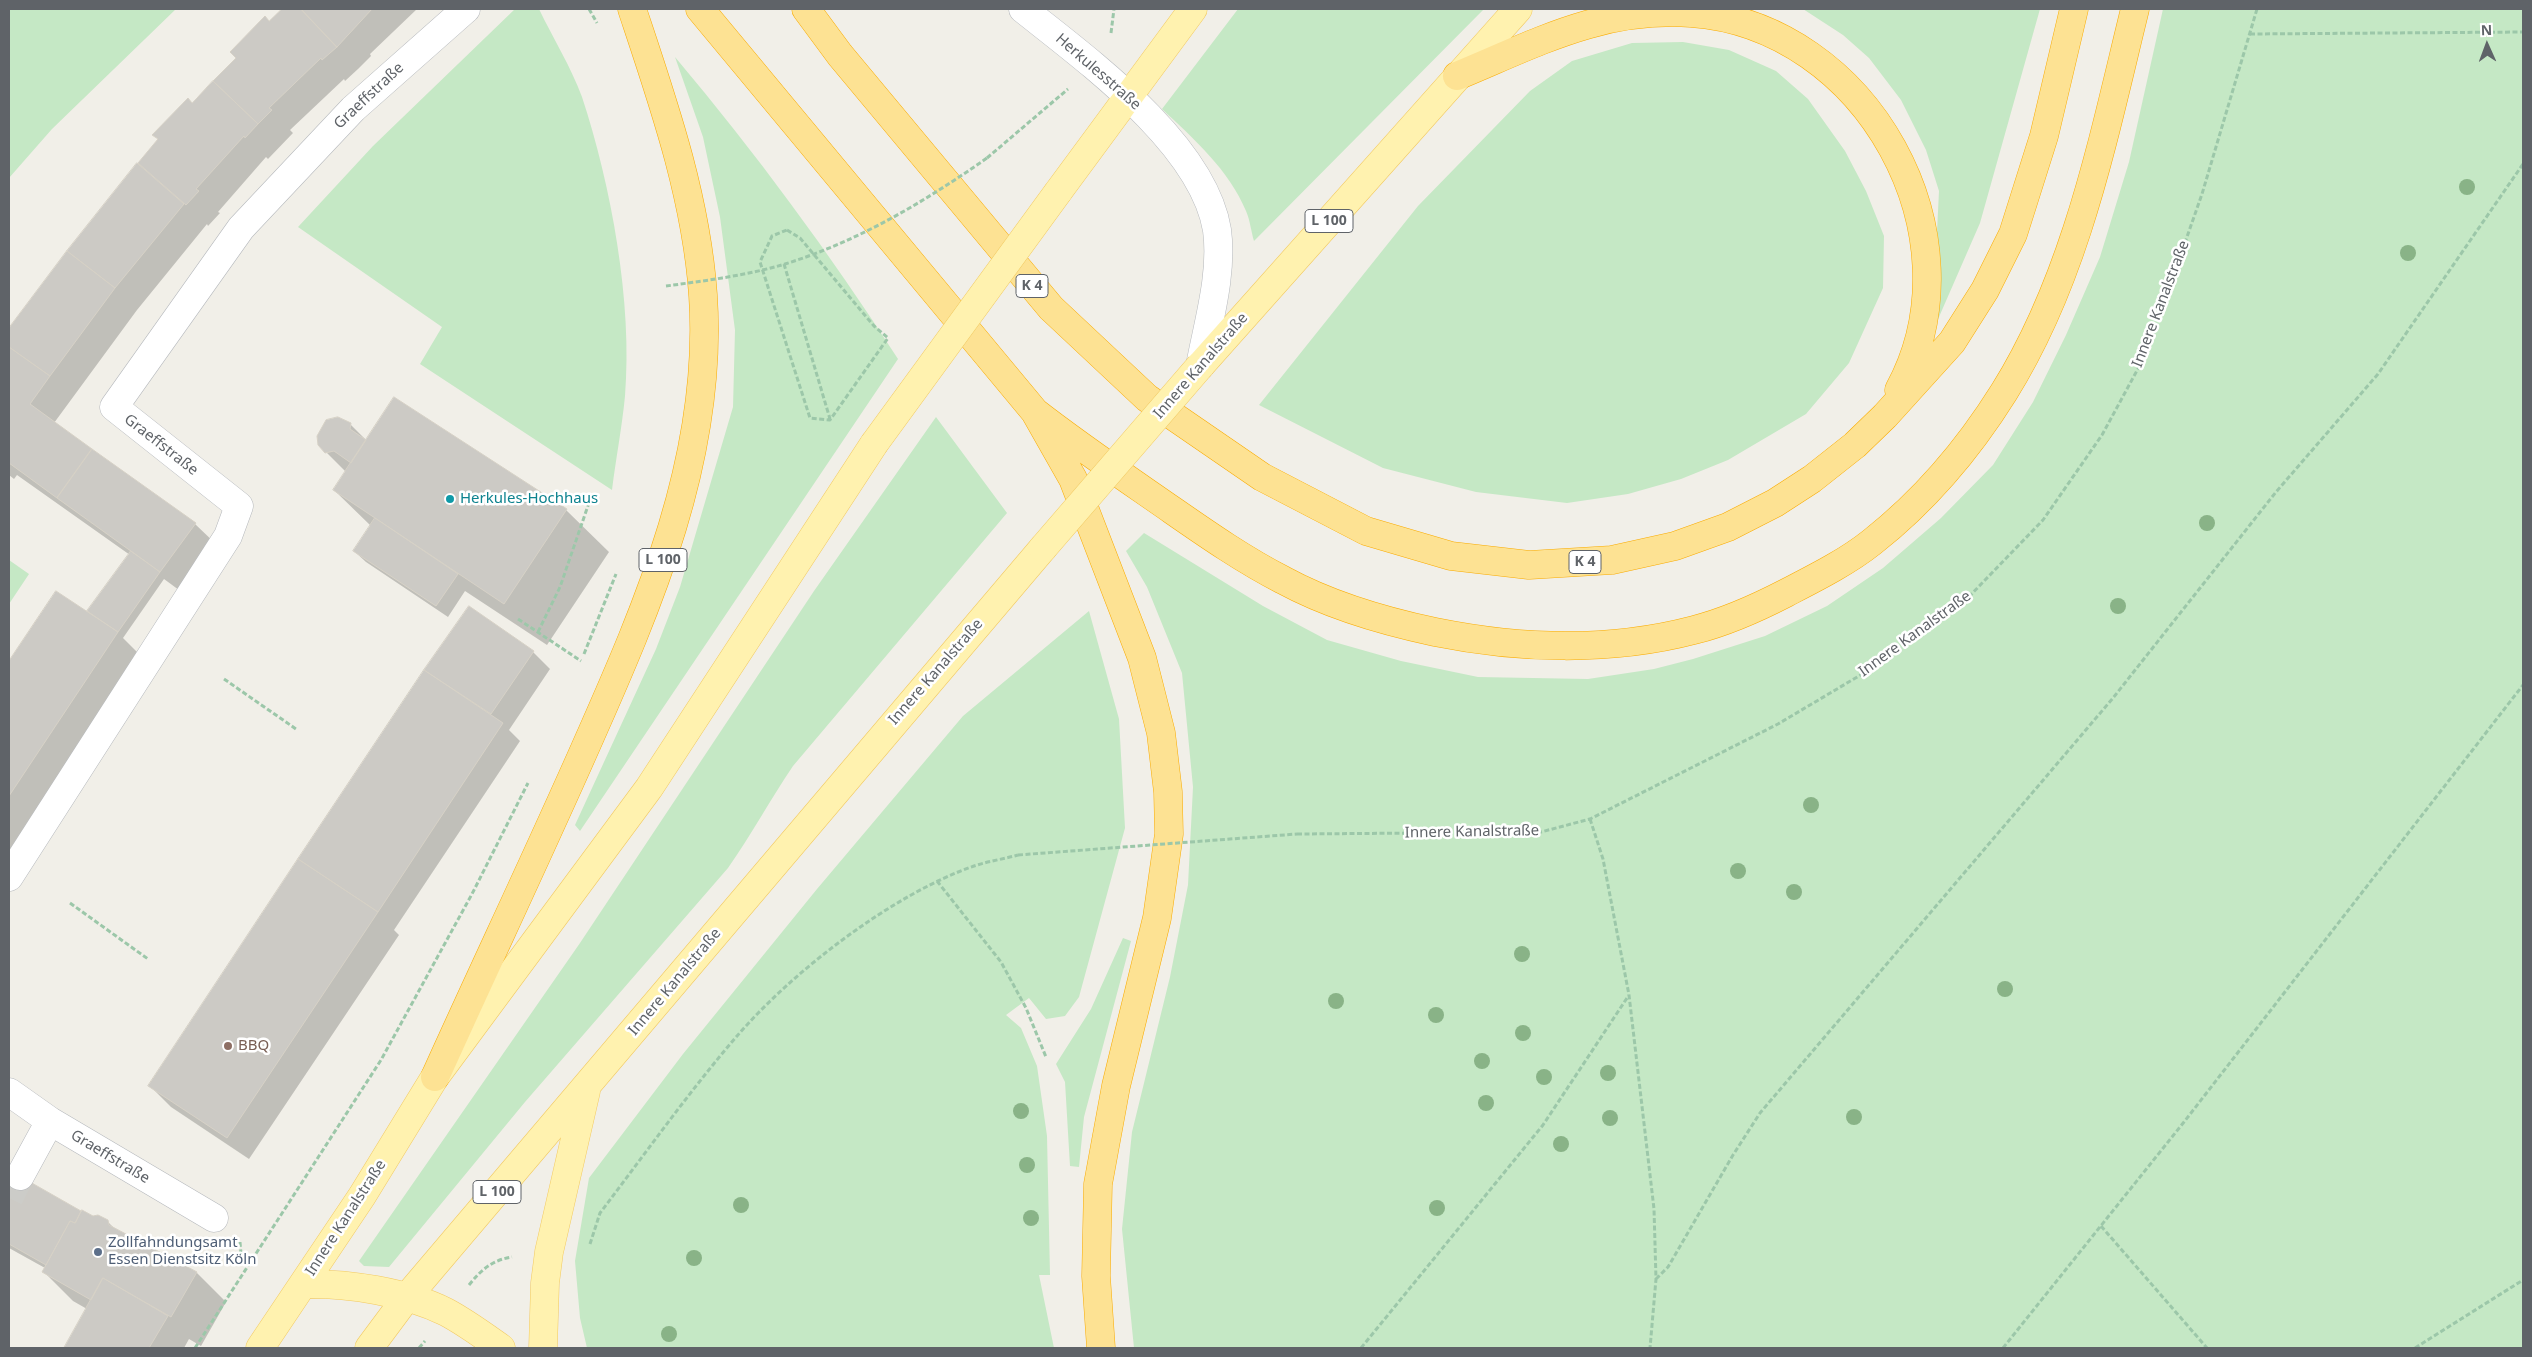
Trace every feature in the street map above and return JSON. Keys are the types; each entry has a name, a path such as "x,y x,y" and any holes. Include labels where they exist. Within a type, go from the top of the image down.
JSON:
{"highway":[{"name":"L 100","path":"435,1077 532,868 619,672 652,590 674,524 691,457 701,397 704,338 703,296 697,243 682,172 660,92 632,9"},
{"path":"700,9 1035,412 1073,479 1142,658 1161,733 1168,792 1169,834 1157,918 1116,1086 1098,1184 1096,1276 1101,1348"},
{"name":"K 4","path":"806,9 840,55 1051,308 1147,398 1262,477 1366,531 1450,556 1529,565 1612,560 1675,546 1728,527 1775,503 1812,479 1855,446 1885,416"},
{"path":"1885,416 1952,342 1985,290 2013,234 2044,136 2074,9"},
{"path":"1035,412 1085,451 1221,544 1284,581 1347,607 1406,626 1466,638 1529,645 1585,645 1641,641 1696,630 1754,609 1812,580 1871,543 1922,496 1968,444 2004,392 2040,327 2071,249 2097,164 2135,9"},
{"path":"1457,76 1580,25 1617,16 1655,12 1693,13 1740,23 1766,32 1800,50 1832,72 1859,98 1882,128 1901,162 1915,197 1923,234 1926,272 1924,310 1916,347 1903,383 1885,416"}],"main road":[{"name":"Innere Kanalstraße","path":"260,1348 362,1196 435,1077 650,788 874,444 1128,95 1194,9"},
{"name":"Innere Kanalstraße","path":"369,1348 407,1297 587,1087 804,826 1200,366 1518,9"},
{"path":"543,1348 545,1284 549,1252 587,1087"},
{"path":"303,1284 331,1283 407,1297 446,1312 501,1348"}],"street":[{"name":"Graeffstraße","path":"9,877 228,536 239,506 114,407 241,228 353,109 466,9"},
{"name":"Herkulesstraße","path":"1023,9 1095,66 1128,95 1184,160 1208,199 1217,231 1217,270 1200,366"},
{"name":"Graeffstraße","path":"9,1092 50,1121 214,1218"},
{"path":"20,1176 50,1121"}],"path":[{"path":"666,286 784,264 848,241 904,212 987,158 1095,66 1107,51 1114,9"},
{"name":"Innere Kanalstraße","path":"549,1252 588,1248 600,1213 737,1036 784,989 829,951 876,917 937,881 975,866 1018,855 1297,834 1541,832 1590,819 1778,724 1874,667 1960,606 2043,520 2102,436 2146,354 2202,194 2257,9"},
{"path":"2250,34 2523,32"},
{"path":"1656,1279 1668,1267 1733,1155 1760,1113 2113,698 2276,492 2378,374 2523,164"},
{"path":"787,230 800,238 874,326 888,338 830,420 810,418 760,262 772,236 787,230"},
{"path":"784,264 830,420"},
{"path":"538,632 560,587 591,497"},
{"path":"578,670 617,573"},
{"path":"518,619 581,661"},
{"path":"224,679 296,730"},
{"path":"2003,1348 2101,1226 2523,685"},
{"path":"195,1348 381,1060 472,894 529,780"},
{"path":"1590,819 1603,859 1629,995 1654,1209 1656,1279 1650,1348"},
{"path":"937,881 1001,962 1026,1008 1046,1057"},
{"path":"70,903 148,959"},
{"path":"1361,1348 1543,1124 1629,995"},
{"path":"2101,1226 2207,1348"},
{"path":"419,1348 480,1270 500,1259 549,1252"},
{"path":"2415,1348 2523,1280"}],"green space":[{"path":"9,9 176,9 52,129 9,178"},
{"path":"515,9 539,9 578,86 593,131 610,206 623,284 627,360 624,408 612,490 420,364 442,327 298,227 373,146"},
{"path":"1238,9 1484,9 1254,241 1249,218 1230,182 1210,156 1162,109"},
{"path":"1803,9 2040,9 1980,223 1932,333 1939,191 1926,150 1901,100 1869,58 1843,35"},
{"path":"2163,9 2523,9 2523,1348 1134,1348 1122,1229 1132,1132 1170,977 1188,885 1193,787 1182,673 1147,587 1126,551 1144,533 1263,606 1327,640 1401,661 1478,677 1588,679 1654,669 1693,659 1765,636 1827,606 1883,568 1941,518 1993,465 2033,402 2066,335 2100,257 2129,162"},
{"path":"1683,42 1729,50 1776,71 1808,99 1845,151 1866,191 1884,236 1883,288 1849,363 1806,414 1728,460 1681,479 1628,494 1567,503 1476,492 1383,468 1259,405 1418,206 1530,91 1572,61 1632,43"},
{"path":"675,57 763,167 846,281 898,359 580,831 575,825 656,649 680,587 733,407 735,330 720,217 703,137"},
{"path":"936,417 1007,513 793,766 728,868 525,1102 389,1267 364,1266 359,1261 580,943 814,591"},
{"path":"9,560 29,574 9,604"},
{"path":"1089,611 1119,719 1125,828 1079,997 1065,1016 1046,1019 1029,998 1006,1015 1021,1028 1037,1066 1047,1136 1050,1275 1039,1275 1054,1348 587,1348 580,1318 575,1261 589,1178 683,1054 817,889 963,716"},
{"path":"1123,938 1131,941 1084,1117 1079,1167 1070,1166 1065,1082 1056,1064 1091,1009"}],"building":[{"path":"282,9 301,9 337,47 322,60 321,58 269,108 272,110 258,124 213,81 236,58 230,52 265,16 269,21"},
{"path":"301,9 372,9 337,47"},
{"path":"213,81 258,124 245,138 244,136 196,189 199,191 186,205 138,163 158,139 152,135 188,98 192,103"},
{"path":"137,163 184,204 115,288 67,251"},
{"path":"67,251 115,288 50,376 9,347 9,328"},
{"path":"9,347 50,376 30,404 92,449 57,498 9,463"},
{"name":"Herkules-Hochhaus","path":"394,397 567,509 504,604 333,490"},
{"path":"338,417 351,423 350,429 366,440 351,463 334,451 325,453 318,445 317,436 326,420"},
{"path":"92,449 196,523 160,572 57,498"},
{"path":"375,518 458,574 436,606 353,551"},
{"path":"131,551 160,572 118,632 87,611"},
{"path":"56,591 118,632 9,796 9,661"},
{"path":"469,606 534,651 491,714 424,670"},
{"path":"424,670 503,723 378,912 298,859"},
{"path":"298,859 378,912 227,1138 148,1086"},
{"path":"9,1170 81,1211 75,1223 70,1221 46,1265 9,1244"},
{"path":"82,1210 93,1216 98,1215 108,1220 109,1225 197,1272 171,1317 103,1278 91,1300 42,1272 70,1221 75,1223"},
{"path":"103,1278 168,1316 149,1348 64,1348"}],"tunnel":[{"path":"9,1198 20,1176"}],"place":[{"name":"Herkules-Hochhaus","path":"450,499"},
{"name":"BBQ","path":"228,1046"},
{"name":"Zollfahndungsamt Essen Dienstsitz Köln","path":"98,1252"}]}
